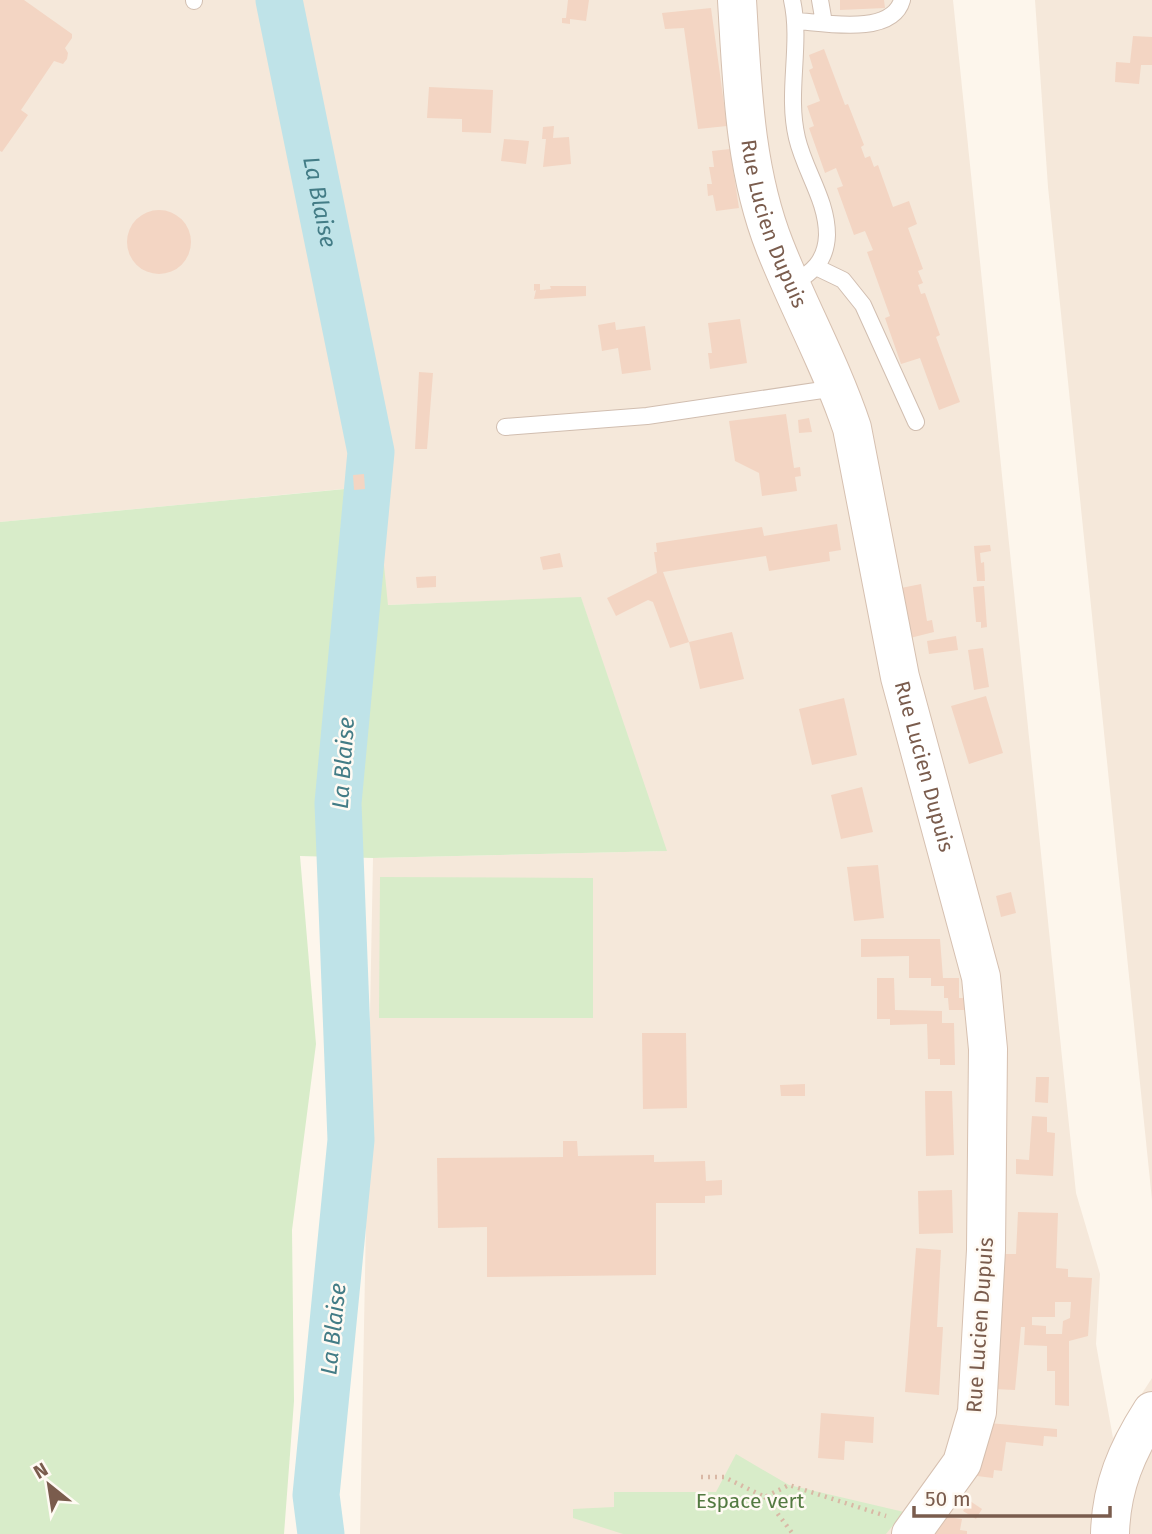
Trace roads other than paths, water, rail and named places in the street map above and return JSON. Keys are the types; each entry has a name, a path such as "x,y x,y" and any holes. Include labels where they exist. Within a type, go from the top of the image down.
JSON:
{"street":[{"name":"Rue Lucien Dupuis","path":"737,0 742,96 757,191 774,246 805,276 855,441 900,677 981,976 988,1049 986,1250 977,1412 962,1463 914,1530"},
{"path":"1110,1534 1111,1509 1122,1464 1152,1411"}],"lane":[{"path":"792,0 797,21 792,86 797,138 822,203 827,237 805,276 843,279 863,305 916,422"},
{"path":"820,0 824,23"},
{"path":"797,21 865,26 894,14 902,0"},
{"path":"505,427 647,416 838,388"}],"waterway":[{"name":"La Blaise","path":"279,0 371,452 338,803 351,1140 316,1495 321,1534"}],"park label":[{"name":"Espace vert","path":"750,1501"}]}
